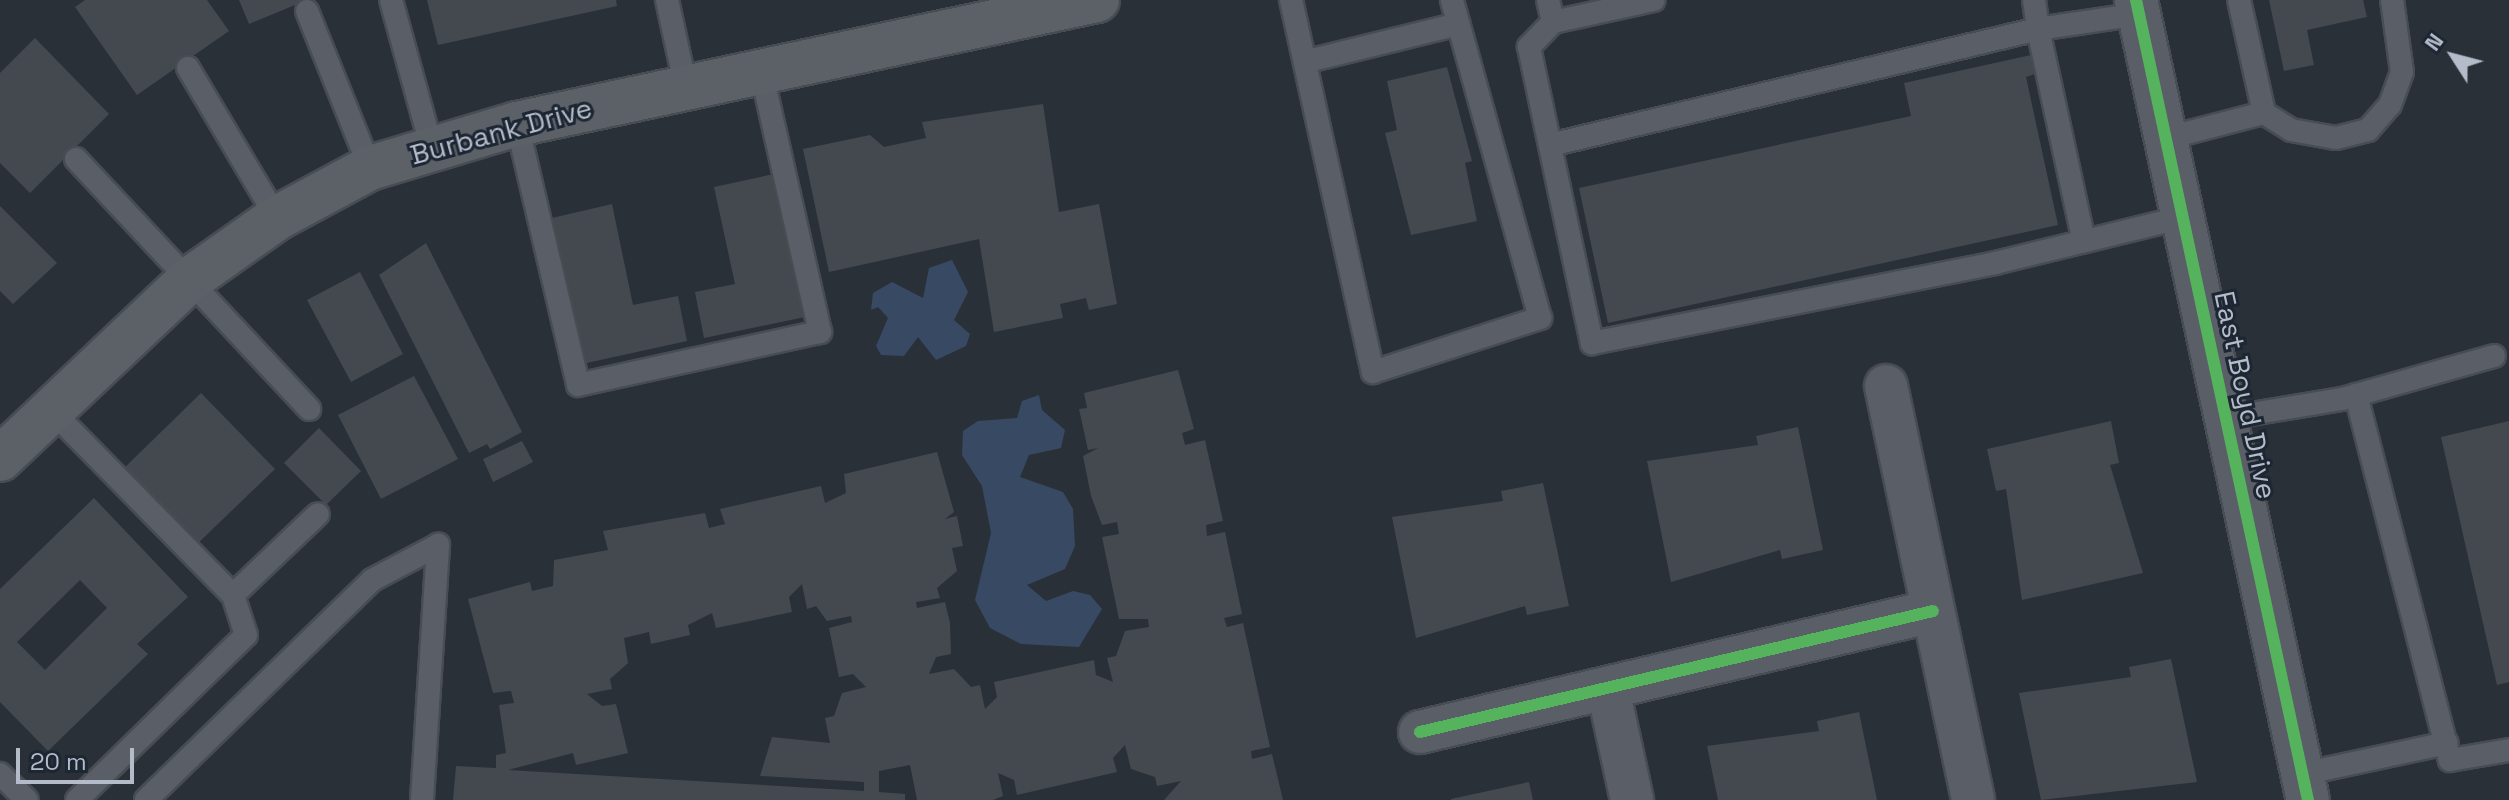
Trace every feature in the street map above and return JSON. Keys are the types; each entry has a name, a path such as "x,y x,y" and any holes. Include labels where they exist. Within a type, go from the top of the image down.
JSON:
{"main road":[{"name":"Burbank Drive","path":"0,459 189,280 277,218 370,168 431,145 517,124 1097,0"}],"street":[{"name":"East Boyd Drive","path":"2138,7 2305,787"},
{"path":"1886,386 1973,800"},
{"path":"1420,732 1933,611"},
{"path":"1608,689 1632,800"}],"lane":[{"path":"391,0 431,145"},
{"path":"667,0 686,88"},
{"path":"1291,0 1308,61 1373,372 1540,318 1452,0"},
{"path":"1654,0 1550,11 1529,47 1592,343 2084,241 2184,217"},
{"path":"2034,0 2084,241"},
{"path":"2239,0 2264,113 2291,130 2336,138 2368,130 2390,105 2402,72 2392,0"},
{"path":"1550,145 2138,7"},
{"path":"307,11 370,168"},
{"path":"1308,61 1459,24"},
{"path":"188,68 277,218"},
{"path":"517,124 578,385 820,332 761,71"},
{"path":"2167,138 2264,113"},
{"path":"76,159 309,409"},
{"path":"2227,418 2356,395 2494,356"},
{"path":"2356,395 2450,760 2509,750"},
{"path":"51,410 233,595 246,635 77,800"},
{"path":"233,595 318,514"},
{"path":"146,800 372,580 438,545 422,800"},
{"path":"2305,787 2447,743"},
{"path":"0,774 27,800"}],"water":[{"path":"952,260 968,292 954,320 970,334 966,346 936,360 918,337 904,356 881,355 876,346 888,318 878,307 871,310 873,293 892,282 923,298 929,268"},
{"path":"1039,395 1042,410 1065,430 1061,448 1029,455 1020,477 1063,492 1073,509 1075,546 1065,569 1027,585 1046,601 1073,591 1090,595 1102,609 1079,647 1021,644 990,628 975,600 991,533 982,486 962,455 963,431 978,421 1017,418 1022,401"}],"building":[{"path":"85,0 207,0 229,31 137,95 75,7"},
{"path":"239,0 307,0 249,24"},
{"path":"427,0 616,0 617,6 438,45"},
{"path":"2269,0 2363,0 2367,17 2307,30 2314,65 2284,71"},
{"path":"35,38 109,114 30,193 0,163 0,73"},
{"path":"2031,55 2035,74 2026,77 2058,225 1608,323 1579,188 1911,116 1904,83"},
{"path":"1447,67 1472,161 1465,163 1477,221 1411,235 1385,133 1397,130 1387,81"},
{"path":"1043,104 1059,212 1099,204 1117,304 1089,310 1086,298 1060,304 1063,318 994,332 979,239 829,272 803,149 870,135 884,147 926,138 922,122"},
{"path":"774,174 805,317 704,338 695,292 735,284 714,187"},
{"path":"612,204 633,305 678,296 687,341 582,364 552,218"},
{"path":"0,206 57,263 13,304 0,291"},
{"path":"426,243 522,432 490,449 487,444 469,453 379,275"},
{"path":"360,272 403,354 351,382 307,300"},
{"path":"1178,370 1194,429 1182,433 1185,445 1205,440 1223,521 1206,525 1207,536 1225,532 1242,614 1224,618 1227,627 1243,623 1270,747 1251,751 1252,759 1272,754 1283,800 1164,800 1181,781 1157,786 1155,777 1131,769 1125,745 1113,758 1117,772 1017,795 1014,780 998,773 1003,796 993,800 917,800 910,765 879,771 879,792 905,794 905,800 453,800 456,766 496,768 496,755 506,753 499,705 514,703 511,691 493,693 468,599 530,582 532,591 553,586 554,560 608,550 603,531 705,513 709,528 725,524 720,509 821,486 825,503 846,493 844,474 937,452 954,512 945,519 957,516 963,546 952,548 957,571 937,588 940,598 916,602 917,608 945,602 950,623 951,654 936,657 929,674 954,669 971,687 980,685 985,709 997,697 994,682 1094,660 1096,675 1113,682 1107,658 1116,656 1125,631 1149,627 1148,619 1119,619 1102,537 1119,534 1117,522 1102,525 1091,496 1083,456 1098,448 1088,450 1079,409 1087,408 1084,393","holes":["802,584 807,609 816,606 827,621 851,616 852,622 829,628 839,677 853,674 866,687 842,693 834,716 825,718 830,743 772,737 760,776 864,782 864,791 508,770 573,753 576,765 628,753 616,704 602,706 587,694 612,689 610,679 628,663 624,638 649,632 651,644 690,635 688,625 712,613 716,628 792,612 789,597"]},
{"path":"414,376 458,459 381,499 338,415"},
{"path":"201,393 275,469 194,547 120,472"},
{"path":"2111,421 2119,463 2110,465 2143,573 2022,600 2006,489 1996,491 1987,449"},
{"path":"2509,421 2509,682 2497,685 2441,437"},
{"path":"1798,427 1823,550 1782,559 1780,550 1671,582 1647,461 1758,445 1756,436"},
{"path":"319,428 361,471 326,505 284,463"},
{"path":"522,441 533,462 493,482 483,459"},
{"path":"1543,483 1569,606 1527,615 1525,606 1416,638 1392,517 1503,501 1501,491"},
{"path":"94,498 188,597 137,644 148,654 48,751 0,702 0,589","holes":["80,580 107,608 45,670 17,642"]},
{"path":"2171,659 2197,782 2041,800 2019,693 2131,677 2129,667"},
{"path":"1859,712 1877,800 1718,800 1707,746 1819,731 1817,721"},
{"path":"1529,782 1533,800 1451,800 1451,799"}],"cycle path":[{"path":"2136,0 2308,800"},
{"path":"1420,732 1933,611"}]}
